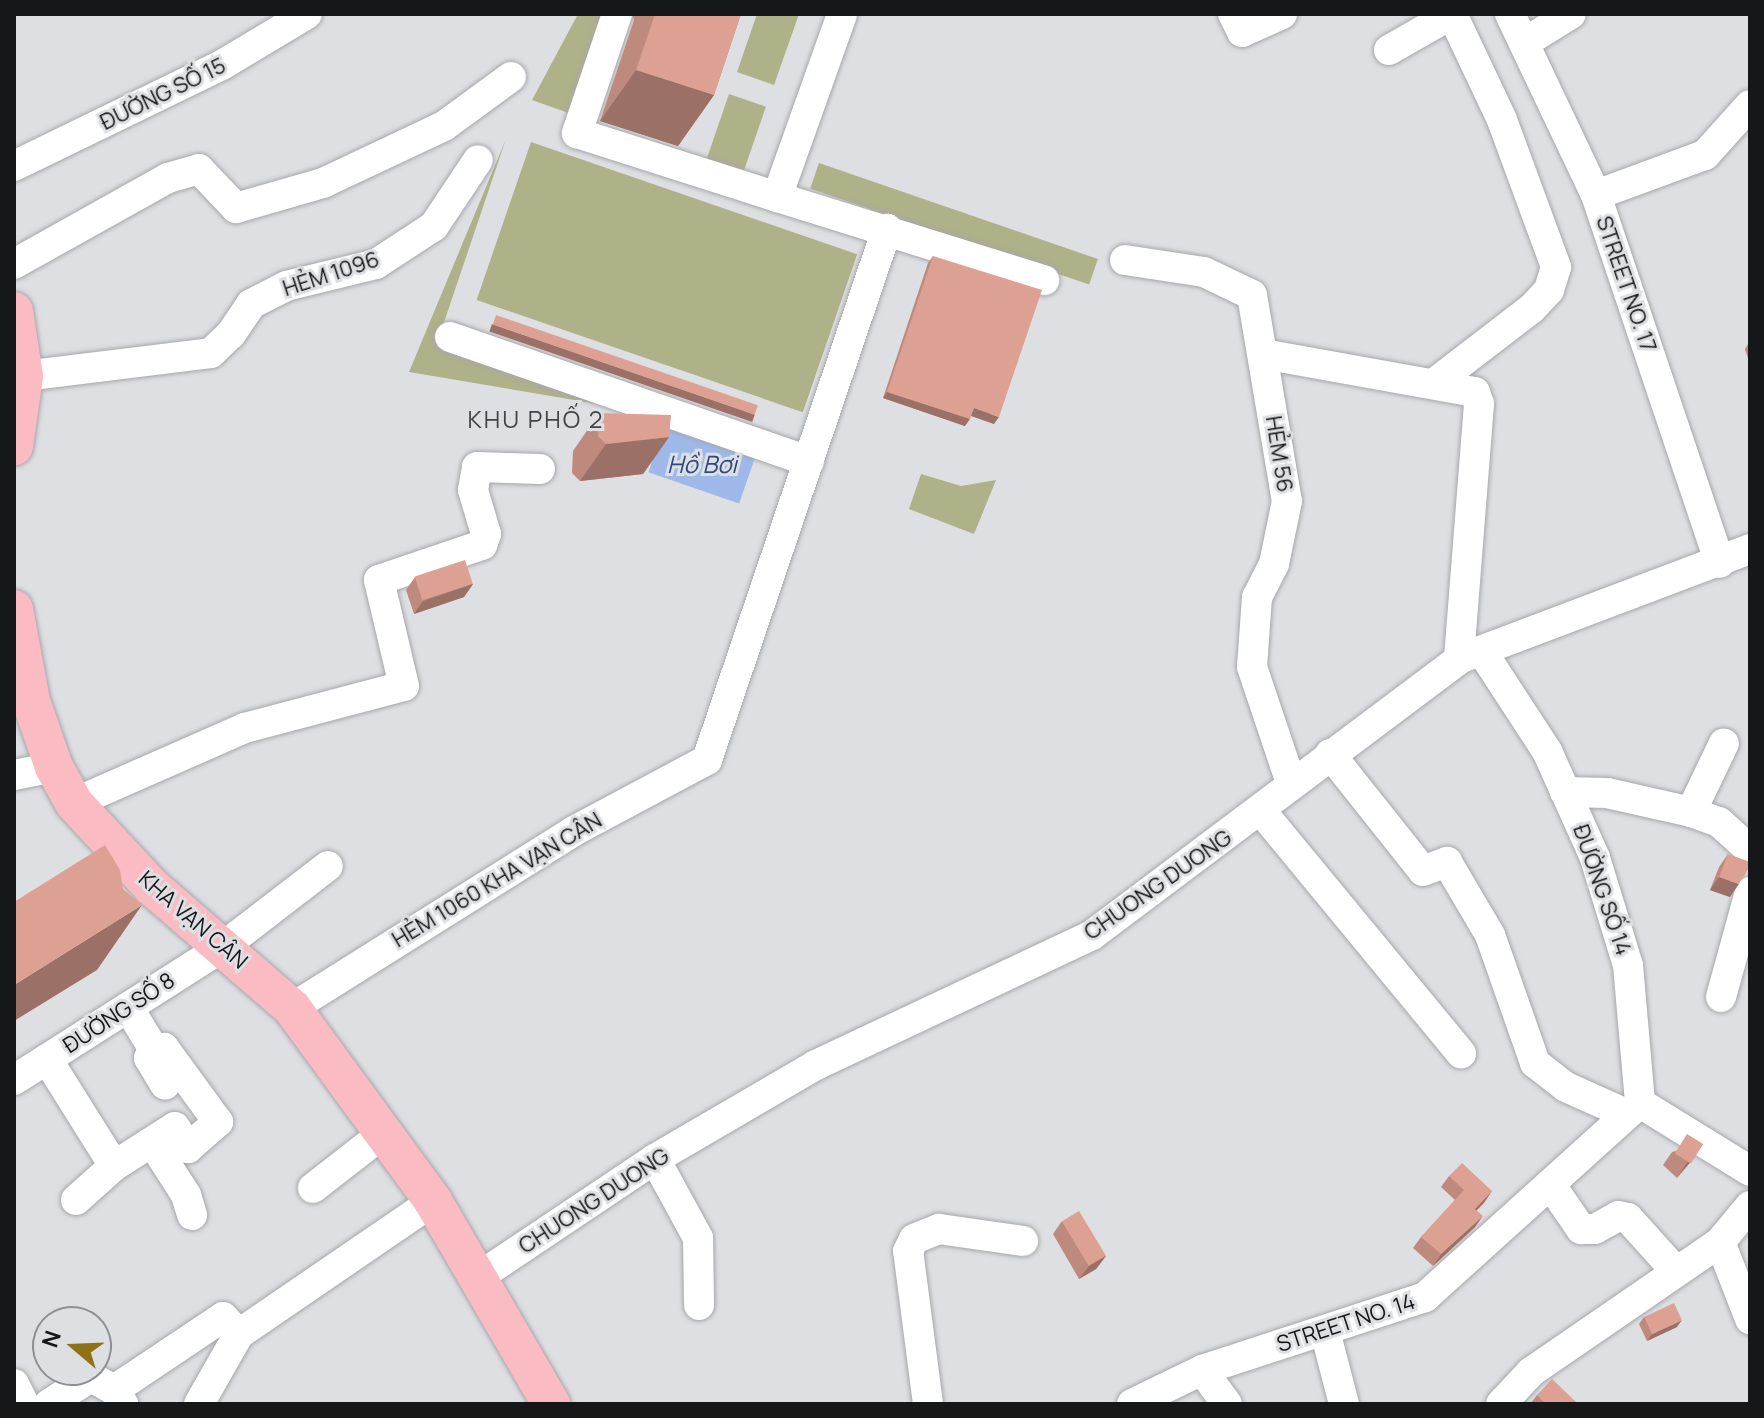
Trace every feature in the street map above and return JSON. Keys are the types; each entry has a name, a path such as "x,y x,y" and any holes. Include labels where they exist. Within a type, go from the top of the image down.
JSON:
{"main road":[{"path":"14,311 24,376 14,446"},
{"name":"KHA VẠN CÂN","path":"14,609 31,701 54,767 74,803 141,896 224,946 292,1008 385,1132 480,1276"},
{"path":"480,1276 551,1404"}],"street":[{"name":"ĐƯỜNG SỐ 15","path":"14,166 222,65 307,14"},
{"path":"617,14 577,133 1044,280"},
{"path":"777,197 842,14"},
{"path":"1233,14 1242,32 1282,14"},
{"path":"1389,50 1408,24 1452,14 1502,120 1556,267 1549,290 1531,309 1436,382"},
{"name":"STREET NO. 17","path":"1510,14 1596,195 1720,563"},
{"path":"1524,43 1571,14"},
{"path":"14,264 168,178 199,169 236,208 323,183 444,126 511,77"},
{"path":"1596,195 1705,155 1750,105"},
{"name":"HẺM 1096","path":"24,376 211,353 231,334 251,304 286,286 376,264 434,226 478,160"},
{"path":"450,337 809,461 887,229"},
{"name":"HẺM 56","path":"1125,260 1204,272 1252,295 1287,501 1274,564 1257,597 1252,667 1291,783"},
{"path":"1263,354 1466,387 1479,404 1471,656"},
{"name":"HẺM 1060 KHA VẠN CÂN","path":"292,1008 574,831 707,760 809,461"},
{"path":"74,803 245,728 404,686 379,580 482,545 486,534 473,490 477,467 540,469"},
{"name":"CHUONG DUONG","path":"480,1276 655,1159 816,1065 1092,935 1262,812 1291,783 1330,754 1471,656 1750,549"},
{"name":"ĐƯỜNG SỐ 14","path":"1471,656 1547,751 1595,858 1628,965 1633,1109"},
{"path":"1691,812 1724,743"},
{"path":"1330,754 1423,871 1447,862 1490,935 1535,1063 1566,1087 1633,1109 1750,1171"},
{"path":"14,775 54,767"},
{"path":"1565,792 1607,793 1691,812 1719,822 1750,850"},
{"path":"1262,812 1461,1053"},
{"name":"ĐƯỜNG SỐ 8","path":"14,1080 224,946 328,866"},
{"path":"1721,997 1750,892"},
{"path":"76,1200 114,1166 175,1127 188,1148 218,1122 168,1047 128,1007"},
{"path":"165,1085 149,1058 168,1047"},
{"path":"47,1059 114,1166"},
{"name":"STREET NO. 14","path":"1132,1404 1202,1370 1425,1297 1633,1109"},
{"path":"313,1188 385,1132"},
{"path":"152,1142 186,1195 192,1215"},
{"path":"655,1159 698,1238 699,1305"},
{"path":"1550,1184 1581,1229 1595,1229 1618,1216 1628,1218 1674,1269"},
{"path":"205,1401 239,1334 433,1201"},
{"path":"1501,1404 1531,1372 1674,1269 1720,1242 1750,1206"},
{"path":"928,1404 908,1251 914,1239 939,1229 1023,1241"},
{"path":"1720,1242 1750,1319"},
{"path":"49,1404 91,1377 119,1397 223,1317 239,1334"},
{"path":"1325,1331 1344,1404"},
{"path":"1202,1370 1227,1404"},
{"path":"14,1384 24,1404"}],"green space":[{"path":"578,14 609,14 574,115 532,100"},
{"path":"757,14 799,14 774,85 737,72"},
{"path":"729,94 766,107 742,177 705,164"},
{"path":"506,139 437,343 651,413 409,372"},
{"path":"531,142 857,254 803,412 477,300"},
{"path":"819,163 1098,259 1089,285 810,189"},
{"path":"921,474 961,486 996,480 974,534 909,509"}],"water":[{"name":"Hồ Bơi","path":"665,424 756,455 739,503 648,472"}],"building":[{"path":"655,14 741,14 714,95 636,70"},
{"path":"933,256 1042,290 999,417 974,408 970,419 887,392"},
{"path":"496,315 758,405 755,415 493,324"},
{"path":"599,413 671,415 669,437 606,444 598,436"},
{"path":"465,560 473,584 422,600 415,576"},
{"path":"105,845 120,870 123,889 142,905 14,985 14,902"},
{"path":"1728,854 1750,862 1739,884 1719,877"},
{"path":"1687,1134 1703,1144 1691,1164 1675,1154"},
{"path":"1462,1163 1492,1191 1475,1209 1483,1216 1441,1254 1421,1237 1464,1190 1449,1176"},
{"path":"1079,1211 1106,1256 1089,1266 1062,1221"},
{"path":"1674,1303 1682,1320 1652,1334 1644,1317"},
{"path":"1552,1379 1576,1404 1546,1404 1537,1395"}],"district":[{"name":"KHU PHỐ 2","path":"536,419"}]}
